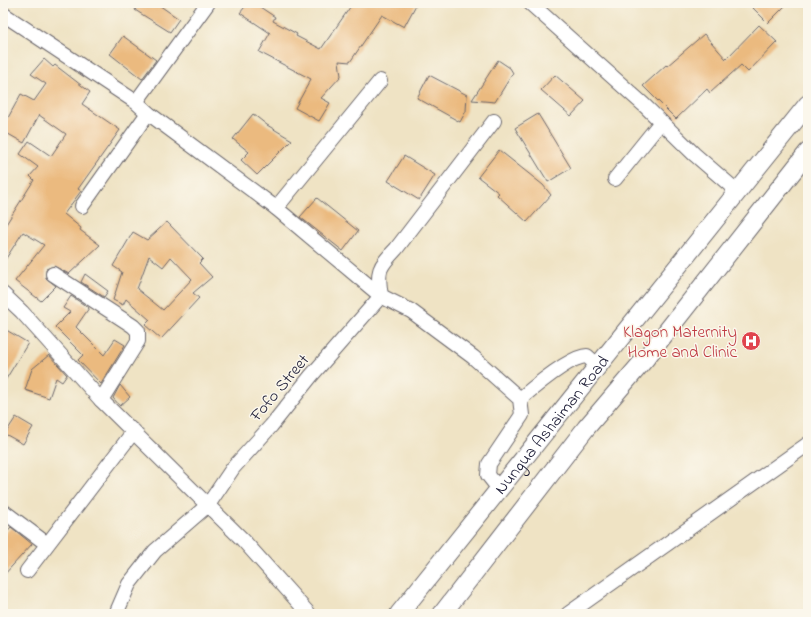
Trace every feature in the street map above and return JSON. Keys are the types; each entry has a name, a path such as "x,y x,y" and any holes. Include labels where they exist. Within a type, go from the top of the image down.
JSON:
{"main road":[{"name":"Nungua Ashaiman Road","path":"399,614 808,104"},
{"name":"Nungua Ashaiman Road","path":"442,614 586,428 645,359 808,152"}],"street":[{"path":"136,102 208,3"},
{"path":"530,3 694,154 731,186 734,195"},
{"path":"3,14 136,102 148,113 276,208 381,296 417,316 473,357 520,399 522,415 489,464 488,475 498,490"},
{"path":"276,208 380,81"},
{"path":"82,206 148,113"},
{"path":"381,296 378,278 381,265 410,231 494,121"},
{"path":"615,180 661,122"},
{"path":"53,274 133,326 138,331 138,341 101,400"},
{"path":"3,294 22,312 101,400 208,505 309,614"},
{"name":"Fofo Street","path":"116,614 129,584 155,551 208,505 233,468 271,426 311,376 381,296"},
{"path":"520,399 536,385 578,357 587,356 598,366"},
{"path":"27,571 134,431"},
{"path":"568,614 808,444"},
{"path":"3,511 47,544"}],"building":[{"path":"139,3 156,3 179,19 170,32 135,10"},
{"path":"248,3 254,3 275,17 273,21 297,34 296,36 321,49 353,3 417,3 404,27 382,15 350,62 339,61 341,76 321,98 330,103 319,121 295,108 311,79 259,52 270,33 240,13"},
{"path":"748,3 788,3 768,23"},
{"path":"759,25 777,42 748,72 741,65 710,93 707,89 676,119 643,86 704,34 726,59"},
{"path":"123,36 156,60 142,79 110,54"},
{"path":"44,59 53,67 55,65 90,92 82,104 120,130 78,189 81,191 64,214 81,228 80,230 100,245 69,274 54,266 46,269 46,278 56,286 41,301 15,281 44,245 23,232 3,263 3,229 34,180 30,176 38,167 20,154 29,141 51,156 66,134 39,115 24,143 3,131 3,127 21,94 34,101 46,84 31,74"},
{"path":"498,60 510,68 513,73 495,102 472,100"},
{"path":"429,75 467,95 466,111 460,122 417,98"},
{"path":"555,75 585,101 571,116 541,90"},
{"path":"253,114 267,125 292,140 257,175 241,160 249,152 233,139"},
{"path":"538,114 571,168 548,182 515,128"},
{"path":"499,150 543,185 551,195 527,222 497,195 499,193 478,177"},
{"path":"404,156 435,175 419,200 388,181"},
{"path":"317,198 358,231 343,251 300,217"},
{"path":"167,222 203,259 199,263 212,277 193,293 199,298 161,339 145,325 150,320 126,299 123,305 113,300 122,272 113,266 133,232 147,240","holes":["149,256 163,267 171,257 192,279 163,310 137,289"]},
{"path":"85,274 108,291 104,297 81,282"},
{"path":"71,296 89,308 76,327 104,355 115,339 125,345 101,384 78,360 83,355 55,327 70,312 63,308"},
{"path":"3,328 28,343 3,384"},
{"path":"49,355 67,375 62,382 56,378 49,398 25,390 32,369"},
{"path":"120,385 130,397 120,406 113,398"},
{"path":"16,417 33,427 23,444 5,434"},
{"path":"11,527 32,544 3,576 3,536"}],"place":[{"name":"Klagon Maternity Home and Clinic","path":"751,341"}]}
